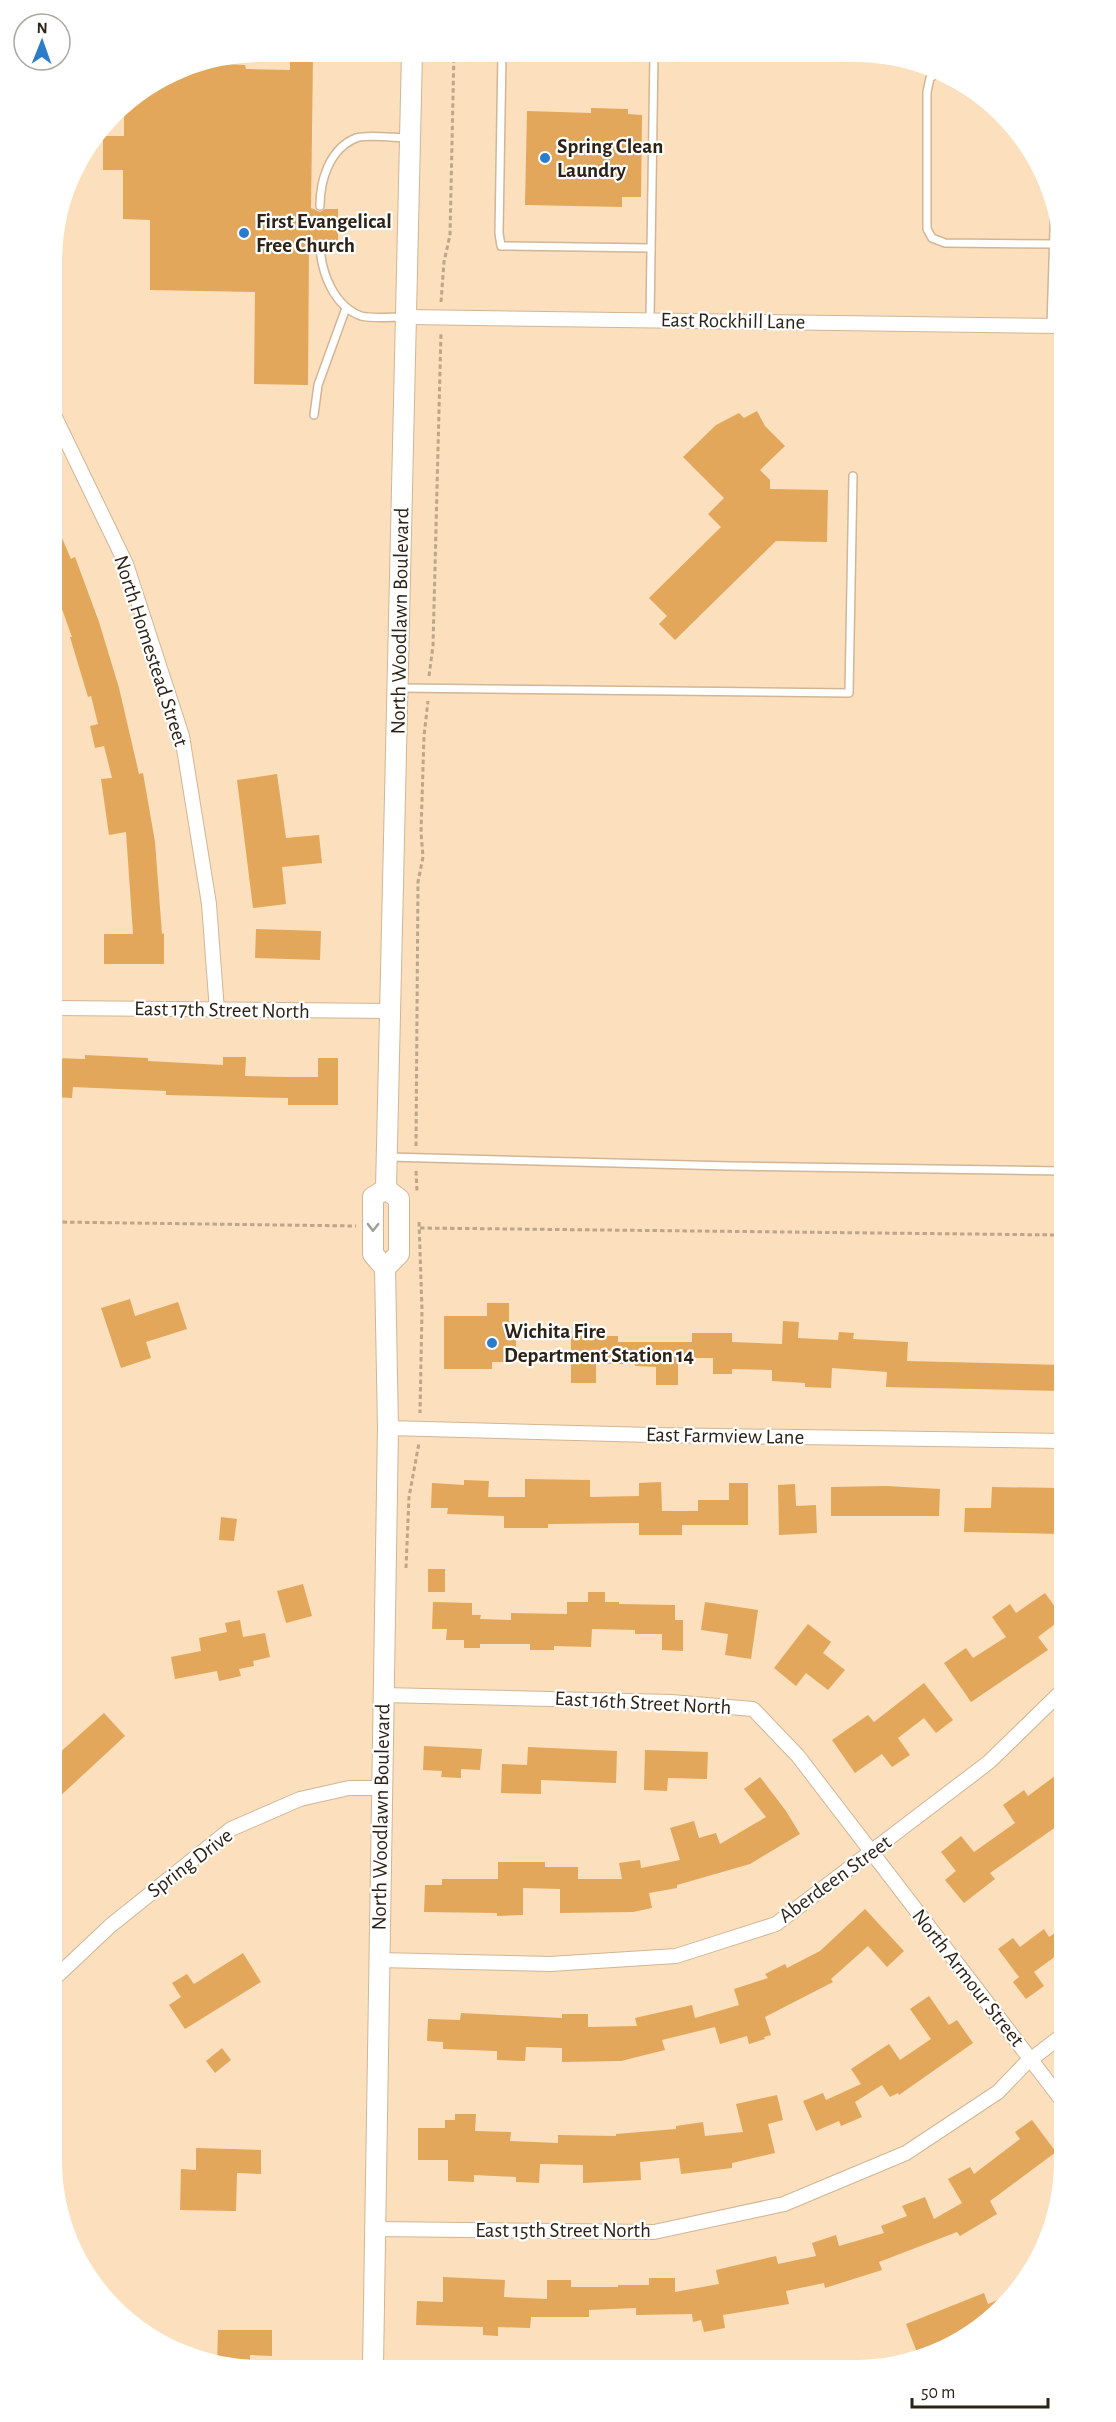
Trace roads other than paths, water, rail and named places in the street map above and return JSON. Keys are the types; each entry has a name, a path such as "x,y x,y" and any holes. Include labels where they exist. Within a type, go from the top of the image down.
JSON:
{"main road":[{"name":"North Woodlawn Boulevard","path":"373,2360 388,1428 385,1268 373,1254 373,1197 386,1189 412,62"}],"street":[{"name":"East Rockhill Lane","path":"407,317 1054,326"},
{"name":"North Homestead Street","path":"62,432 126,564 182,736 209,904 217,1011"},
{"name":"East 17th Street North","path":"62,1008 390,1011"},
{"name":"East Farmview Lane","path":"388,1428 652,1435 1054,1441"},
{"name":"East 16th Street North","path":"383,1695 670,1702 753,1709 798,1756 871,1853"},
{"name":"Aberdeen Street","path":"378,1960 550,1964 676,1956 776,1924 989,1762 1054,1699"},
{"name":"Spring Drive","path":"62,1971 110,1926 231,1829 300,1799 349,1788 381,1788"},
{"name":"North Armour Street","path":"871,1853 1054,2090"},
{"name":"East 15th Street North","path":"375,2229 654,2232 784,2204 906,2153 998,2092 1031,2060 1054,2042"}],"lane":[{"path":"502,62 499,222 501,246 651,248"},
{"path":"650,319 654,62"},
{"path":"932,77 927,92 927,230 932,238 945,243 1053,244"},
{"path":"320,206 320,185 333,157 343,146 357,138 411,138"},
{"path":"320,248 326,280 346,308 363,316 407,317"},
{"path":"314,415 318,385 346,308"},
{"path":"398,688 849,693 853,476"},
{"path":"386,1157 730,1166 1054,1171"}],"place":[{"name":"Spring Clean Laundry","path":"545,158"},
{"name":"First Evangelical Free Church","path":"244,233"},
{"name":"Wichita Fire Department Station 14","path":"492,1343"}]}
